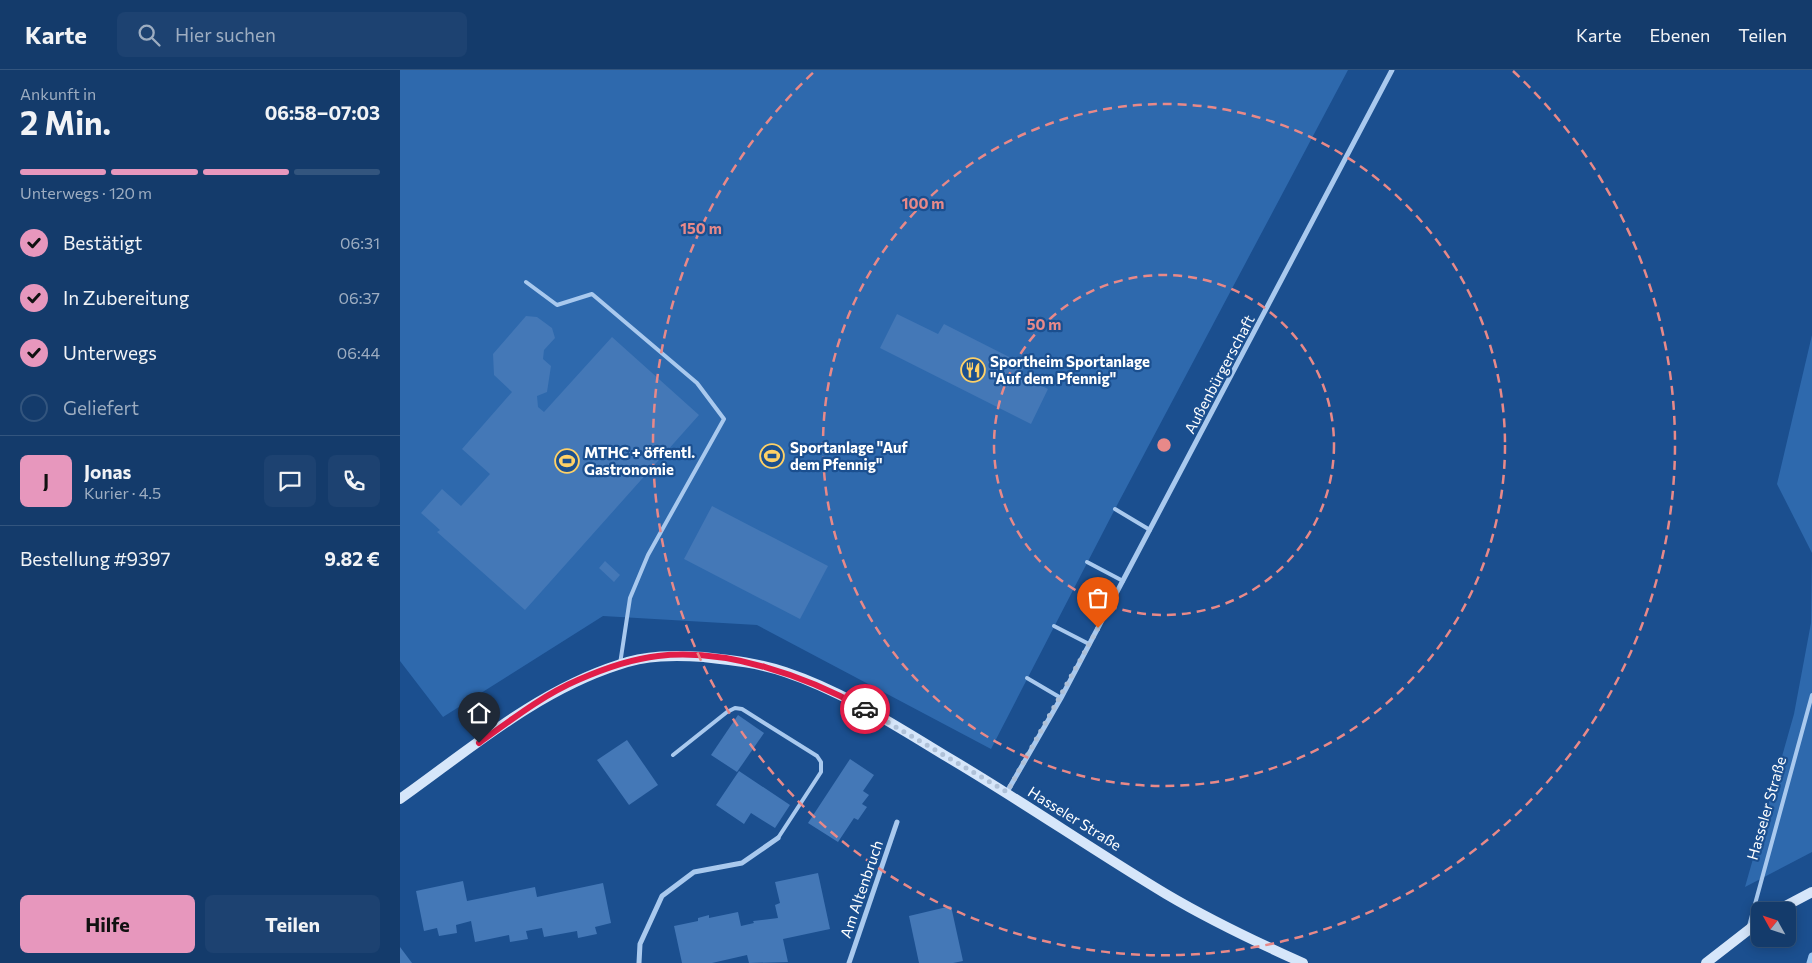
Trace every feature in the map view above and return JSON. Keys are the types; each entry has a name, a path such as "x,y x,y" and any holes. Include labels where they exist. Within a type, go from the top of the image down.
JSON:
{"main road":[{"name":"Hasseler Straße","path":"400,798 526,709 577,680 620,664 658,656 683,655 730,660 784,671 834,692 1007,792 1204,916 1303,963"},
{"path":"1793,902 1812,892"},
{"path":"1706,963 1751,927"}],"street":[{"name":"Außenbürgerschaft","path":"1007,792 1061,698 1392,70"},
{"name":"Am Altenbruch","path":"849,963 897,822"},
{"path":"639,963 640,944 662,896 694,872 742,864 778,838"}],"lane":[{"path":"526,282 557,305 592,294 698,382 724,419 648,555 630,598 620,664"},
{"path":"1115,509 1150,530"},
{"path":"1088,562 1123,581"},
{"path":"1054,626 1089,644"},
{"path":"1027,678 1061,698"},
{"name":"Hasseler Straße","path":"1748,929 1812,695"},
{"path":"673,755 727,712 735,708 742,709 816,756 821,762 821,772 778,838"}],"shaded area":[{"name":"Sportanlage \"Auf dem Pfennig\"","path":"400,70 1348,70 1115,509 991,749 757,625 603,616 443,717 400,661"},
{"path":"1812,335 1812,553 1777,484"},
{"path":"1812,553 1812,852 1745,887 1794,714 1811,623"}],"building":[{"name":"Sportheim Sportanlage \"Auf dem Pfennig\"","path":"897,314 938,334 944,324 1025,365 1020,375 1048,389 1031,424 880,348"},
{"name":"MTHC + öffentl. Gastronomie","path":"526,316 537,317 552,328 555,338 544,350 543,359 551,366 547,392 537,396 538,407 544,412 612,337 699,415 525,610 437,532 440,530 421,513 442,489 461,506 490,474 462,449 512,392 494,375 493,354"},
{"path":"712,506 828,566 800,619 684,559"},
{"path":"605,561 620,575 614,582 599,568"},
{"path":"738,715 764,733 737,772 711,755"},
{"path":"627,740 658,785 629,805 597,760"},
{"path":"850,759 874,775 863,791 869,795 862,804 867,807 858,820 854,818 838,842 808,823"},
{"path":"739,771 790,805 775,828 751,813 744,824 716,805"},
{"path":"818,873 830,929 783,939 788,962 749,963 747,955 712,963 682,963 674,926 698,921 698,918 709,915 709,918 738,912 741,926 754,923 753,921 778,918 775,905 780,903 775,882"},
{"path":"463,881 467,901 535,887 537,897 603,883 611,923 595,927 597,934 578,938 577,931 544,937 542,928 526,931 528,939 510,942 509,935 475,942 471,921 456,925 457,933 439,936 437,928 424,931 416,891"},
{"path":"951,906 963,961 953,963 919,963 909,916"},
{"path":"400,947 412,963 400,963"}],"waterway":[{"path":"1810,963 1812,956"}],"way so far":[{"path":"865,709 1007,792 1061,698 1098,628"}],"place":[{"name":"Sportheim Sportanlage \"Auf dem Pfennig\"","path":"973,370"},
{"name":"Sportanlage \"Auf dem Pfennig\"","path":"772,456"},
{"name":"MTHC + öffentl. Gastronomie","path":"567,461"}],"route":[{"path":"479,743 526,709 577,680 620,664 658,656 683,655 730,660 784,671 834,692 865,709"}]}
